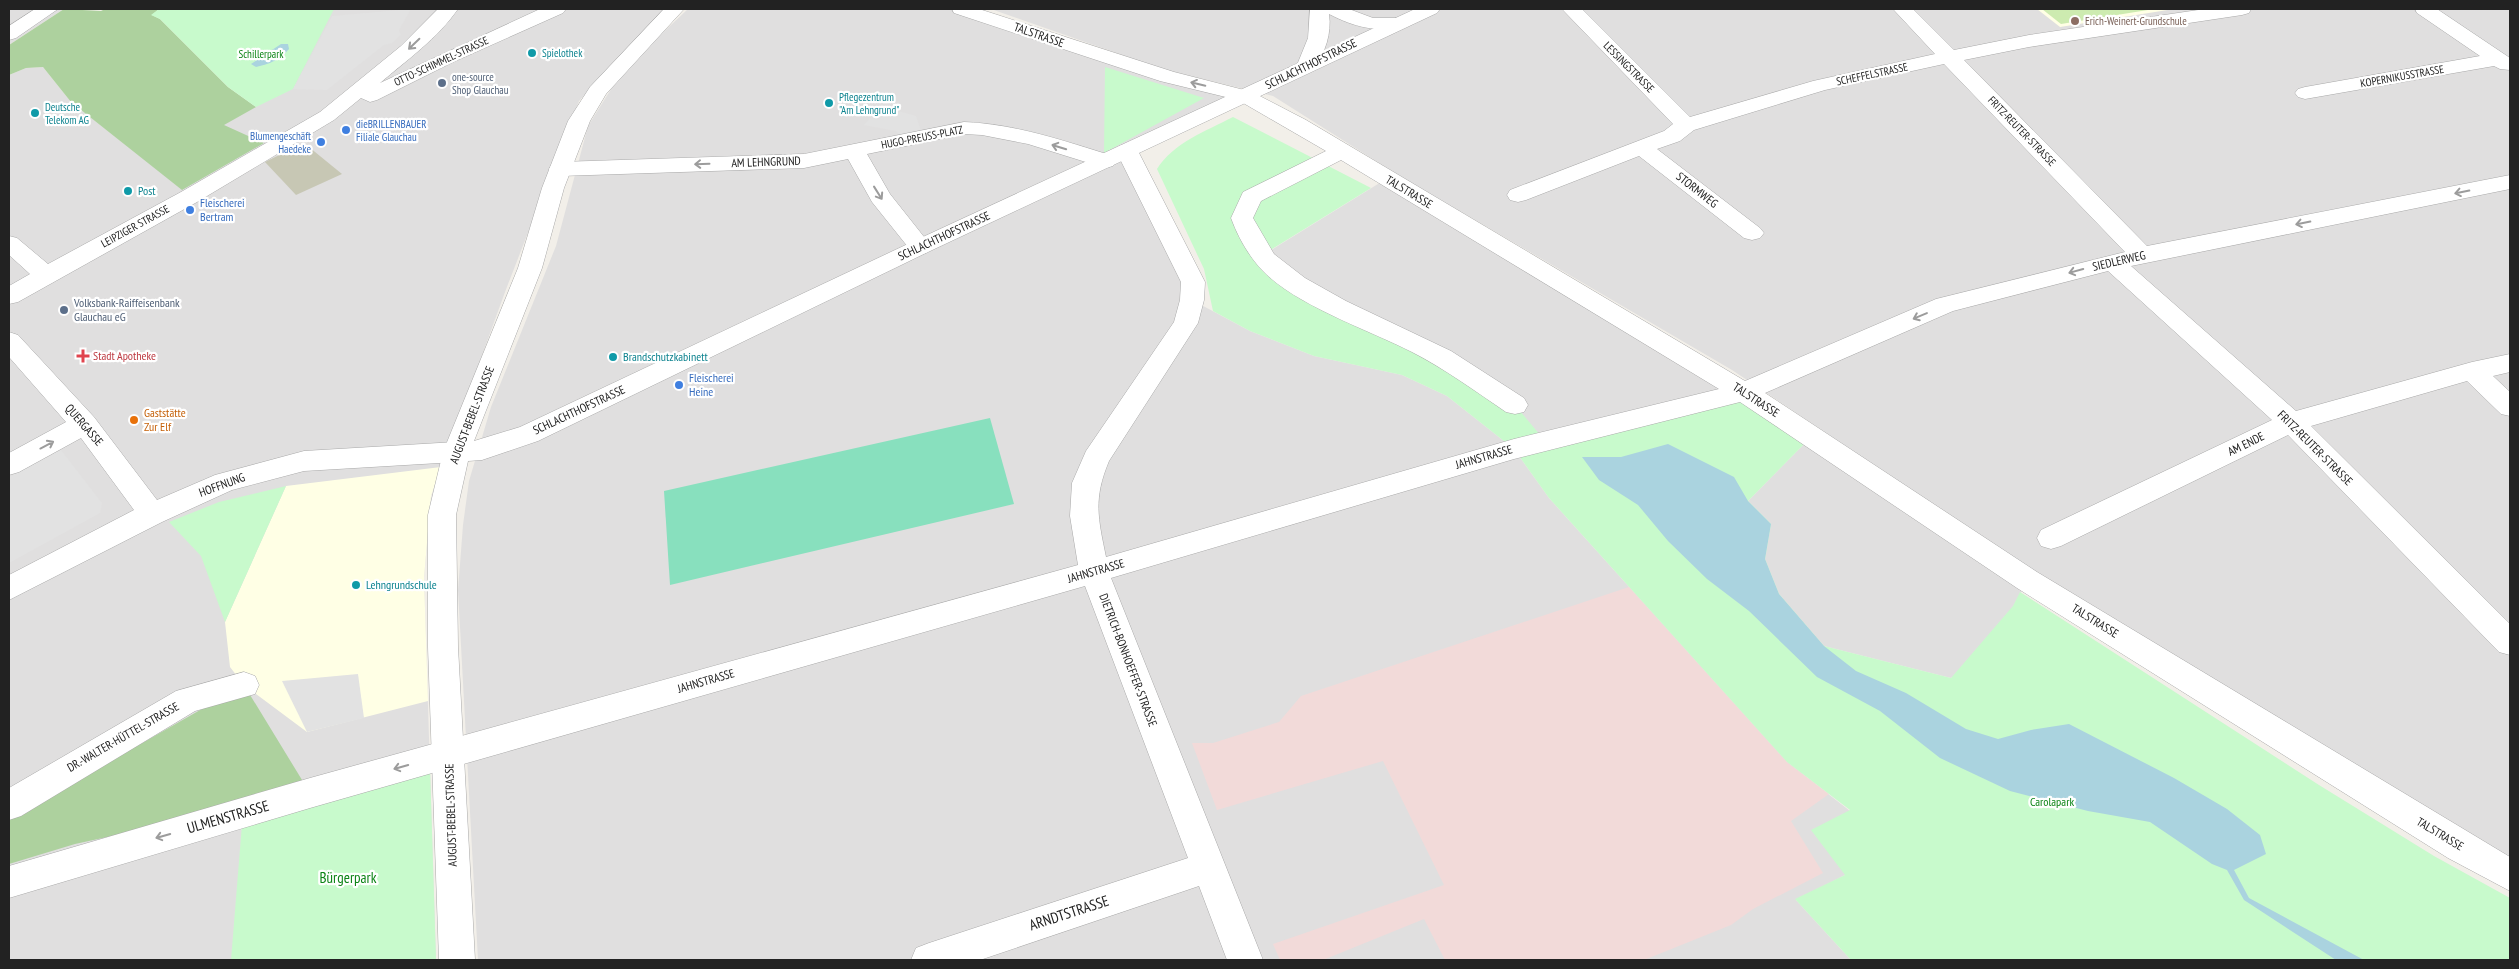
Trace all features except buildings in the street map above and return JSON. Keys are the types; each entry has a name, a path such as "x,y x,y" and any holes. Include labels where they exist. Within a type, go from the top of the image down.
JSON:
{"street":[{"path":"9,34 48,9"},
{"name":"LEIPZIGER STRASSE","path":"9,296 204,188 327,116 408,50 448,9"},
{"name":"OTTO-SCHIMMEL-STRASSE","path":"327,116 444,59 556,9"},
{"name":"AUGUST-BEBEL-STRASSE","path":"457,960 443,647 442,515 456,452 530,268 560,169 579,121 596,91 674,9"},
{"name":"TALSTRASSE","path":"962,9 1167,77 1245,96 1744,392 2027,580 2460,847 2510,875"},
{"path":"1307,65 1319,42 1322,24 1319,9"},
{"path":"1335,9 1358,21 1380,26 1398,22"},
{"name":"SCHLACHTHOFSTRASSE","path":"456,452 482,450 528,434 920,247 1245,96 1398,22 1430,9"},
{"name":"LESSINGSTRASSE","path":"1572,9 1686,125"},
{"name":"FRITZ-REUTER-STRASSE","path":"1902,9 2142,255"},
{"name":"SCHEFFELSTRASSE","path":"1518,195 1672,136 1686,125 1820,85 2029,41 2242,9"},
{"name":"KOPERNIKUSSTRASSE","path":"2424,9 2504,63"},
{"name":"KOPERNIKUSSTRASSE","path":"2306,93 2504,63"},
{"name":"HUGO-PREUSS-PLATZ","path":"854,150 939,131 986,128 1009,131 1105,161"},
{"name":"STORMWEG","path":"1642,148 1752,233"},
{"path":"854,150 880,197 920,247"},
{"name":"AM LEHNGRUND","path":"560,169 804,161 854,150"},
{"name":"DIETRICH-BONHOEFFER-STRASSE","path":"1127,151 1193,282 1192,300 1186,323 1096,458 1086,483 1084,516 1094,572 1245,960"},
{"path":"1342,152 1251,197 1242,218 1250,238 1276,270 1338,308 1382,326 1443,357 1515,405"},
{"name":"SIEDLERWEG","path":"1744,392 1945,305 2142,255 2510,182"},
{"path":"9,243 46,275"},
{"name":"FRITZ-REUTER-STRASSE","path":"2112,262 2291,422 2510,643"},
{"name":"QUERGASSE","path":"9,341 85,424 152,514"},
{"name":"AM ENDE","path":"2051,538 2291,422 2472,371 2510,363"},
{"path":"2472,371 2510,407"},
{"name":"JAHNSTRASSE","path":"448,754 1094,572 1514,448 1744,392"},
{"path":"9,465 85,424"},
{"name":"HOFFNUNG","path":"9,588 152,514 225,482 304,461 456,452"},
{"name":"DR.-WALTER-HÜTTEL-STRASSE","path":"9,804 187,700 244,685"},
{"name":"ULMENSTRASSE","path":"9,882 448,754"},
{"name":"ARNDTSTRASSE","path":"929,960 1209,867"}],"shaded area":[{"path":"9,9 64,9 9,45"},
{"path":"159,9 664,9 579,101 505,292 431,496 424,578 436,960 9,960 9,75 26,68 43,67 71,102 182,189 224,124 256,106"},
{"path":"411,9 399,30 401,35 392,43 384,45 327,90 293,89 332,16"},
{"path":"688,9 961,9 1122,63 1245,96 1127,151 1192,300 1250,331 1314,356 1402,375 1447,396 1514,449 1549,498 1787,762 1850,811 1845,875 1796,900 1851,960 478,960 458,590 463,525 469,481 491,407 556,246 588,126 623,70"},
{"path":"991,9 2510,9 2510,864 2061,590 1732,370 1398,175 1273,96 1162,69"},
{"name":"Erich-Weinert-Grundschule","path":"2037,9 2174,9 2060,27"},
{"path":"880,106 916,116 921,131 899,136 896,131 864,125"},
{"path":"304,143 342,174 296,195 265,162"},
{"path":"1386,179 1744,392 1545,441 1263,255"},
{"path":"1812,436 2027,580 1992,648 1951,678 1824,646 1779,594 1765,559 1771,524 1748,501"},
{"path":"61,450 102,503 100,513 9,563 9,477"},
{"path":"441,467 431,496 424,578 428,701 307,732 244,685 230,667 225,622 286,486"},
{"path":"1629,587 1787,762 1829,794 1791,821 1823,873 1753,909 1731,925 1644,960 1445,960 1424,919 1323,960 1280,960 1273,944 1444,885 1383,761 1217,810 1192,743 1213,743 1279,722 1301,696"},
{"path":"358,674 364,718 307,732 282,681"}],"green space":[{"path":"64,9 101,11 105,9 159,9 152,15 160,19 228,87 256,107 224,125 264,143 182,190 71,102 43,67 26,68 9,75 9,45"},
{"name":"Schillerpark","path":"159,9 334,9 293,89 256,107 228,87 160,19 151,15"},
{"name":"Erich-Weinert-Grundschule","path":"2042,9 2154,9 2061,24"},
{"path":"1105,67 1204,98 1104,153"},
{"name":"Carolapark","path":"1233,117 1371,188 1264,254 1515,405 1545,441 1744,392 1812,436 1748,501 1771,524 1765,559 1779,594 1824,646 1951,678 2013,606 2020,592 2319,785 2434,856 2510,898 2510,960 1851,960 1795,899 1845,875 1811,830 1850,810 1787,762 1549,498 1514,449 1447,396 1402,375 1314,356 1250,331 1213,311 1204,269 1157,169 1181,145"},
{"path":"990,418 1014,504 670,585 664,491"},
{"path":"286,486 225,622 201,556 169,522 219,502"},
{"path":"244,685 310,793 75,844 9,864 9,819"},
{"name":"Bürgerpark","path":"430,767 436,960 231,960 242,824"}],"water":[{"path":"281,44 288,44 289,49 278,59 256,67 251,64"},
{"path":"1668,444 1734,477 1748,501 1771,524 1765,559 1779,594 1824,646 1856,671 1906,693 1966,729 1998,739 2031,730 2069,724 2174,778 2227,809 2260,835 2266,854 2234,870 2249,898 2364,960 2336,960 2244,900 2227,870 2212,864 2150,822 2088,811 2010,791 1940,758 1880,711 1817,677 1749,611 1707,579 1668,541 1638,505 1599,480 1582,457 1621,457"}],"place":[{"name":"Erich-Weinert-Grundschule","path":"2075,21"},
{"name":"Spielothek","path":"532,53"},
{"name":"one-source Shop Glauchau","path":"442,83"},
{"name":"Pflegezentrum \"Am Lehngrund\"","path":"829,103"},
{"name":"Deutsche Telekom AG","path":"35,113"},
{"name":"dieBRILLENBAUER Filiale Glauchau","path":"346,130"},
{"name":"Blumengeschäft Haedeke","path":"321,142"},
{"name":"Post","path":"128,191"},
{"name":"Fleischerei Bertram","path":"190,210"},
{"name":"Volksbank-Raiffeisenbank Glauchau eG","path":"64,310"},
{"name":"Stadt Apotheke","path":"83,356"},
{"name":"Brandschutzkabinett","path":"613,357"},
{"name":"Fleischerei Heine","path":"679,385"},
{"name":"Gaststätte Zur Elf","path":"134,420"},
{"name":"Lehngrundschule","path":"356,585"}]}
